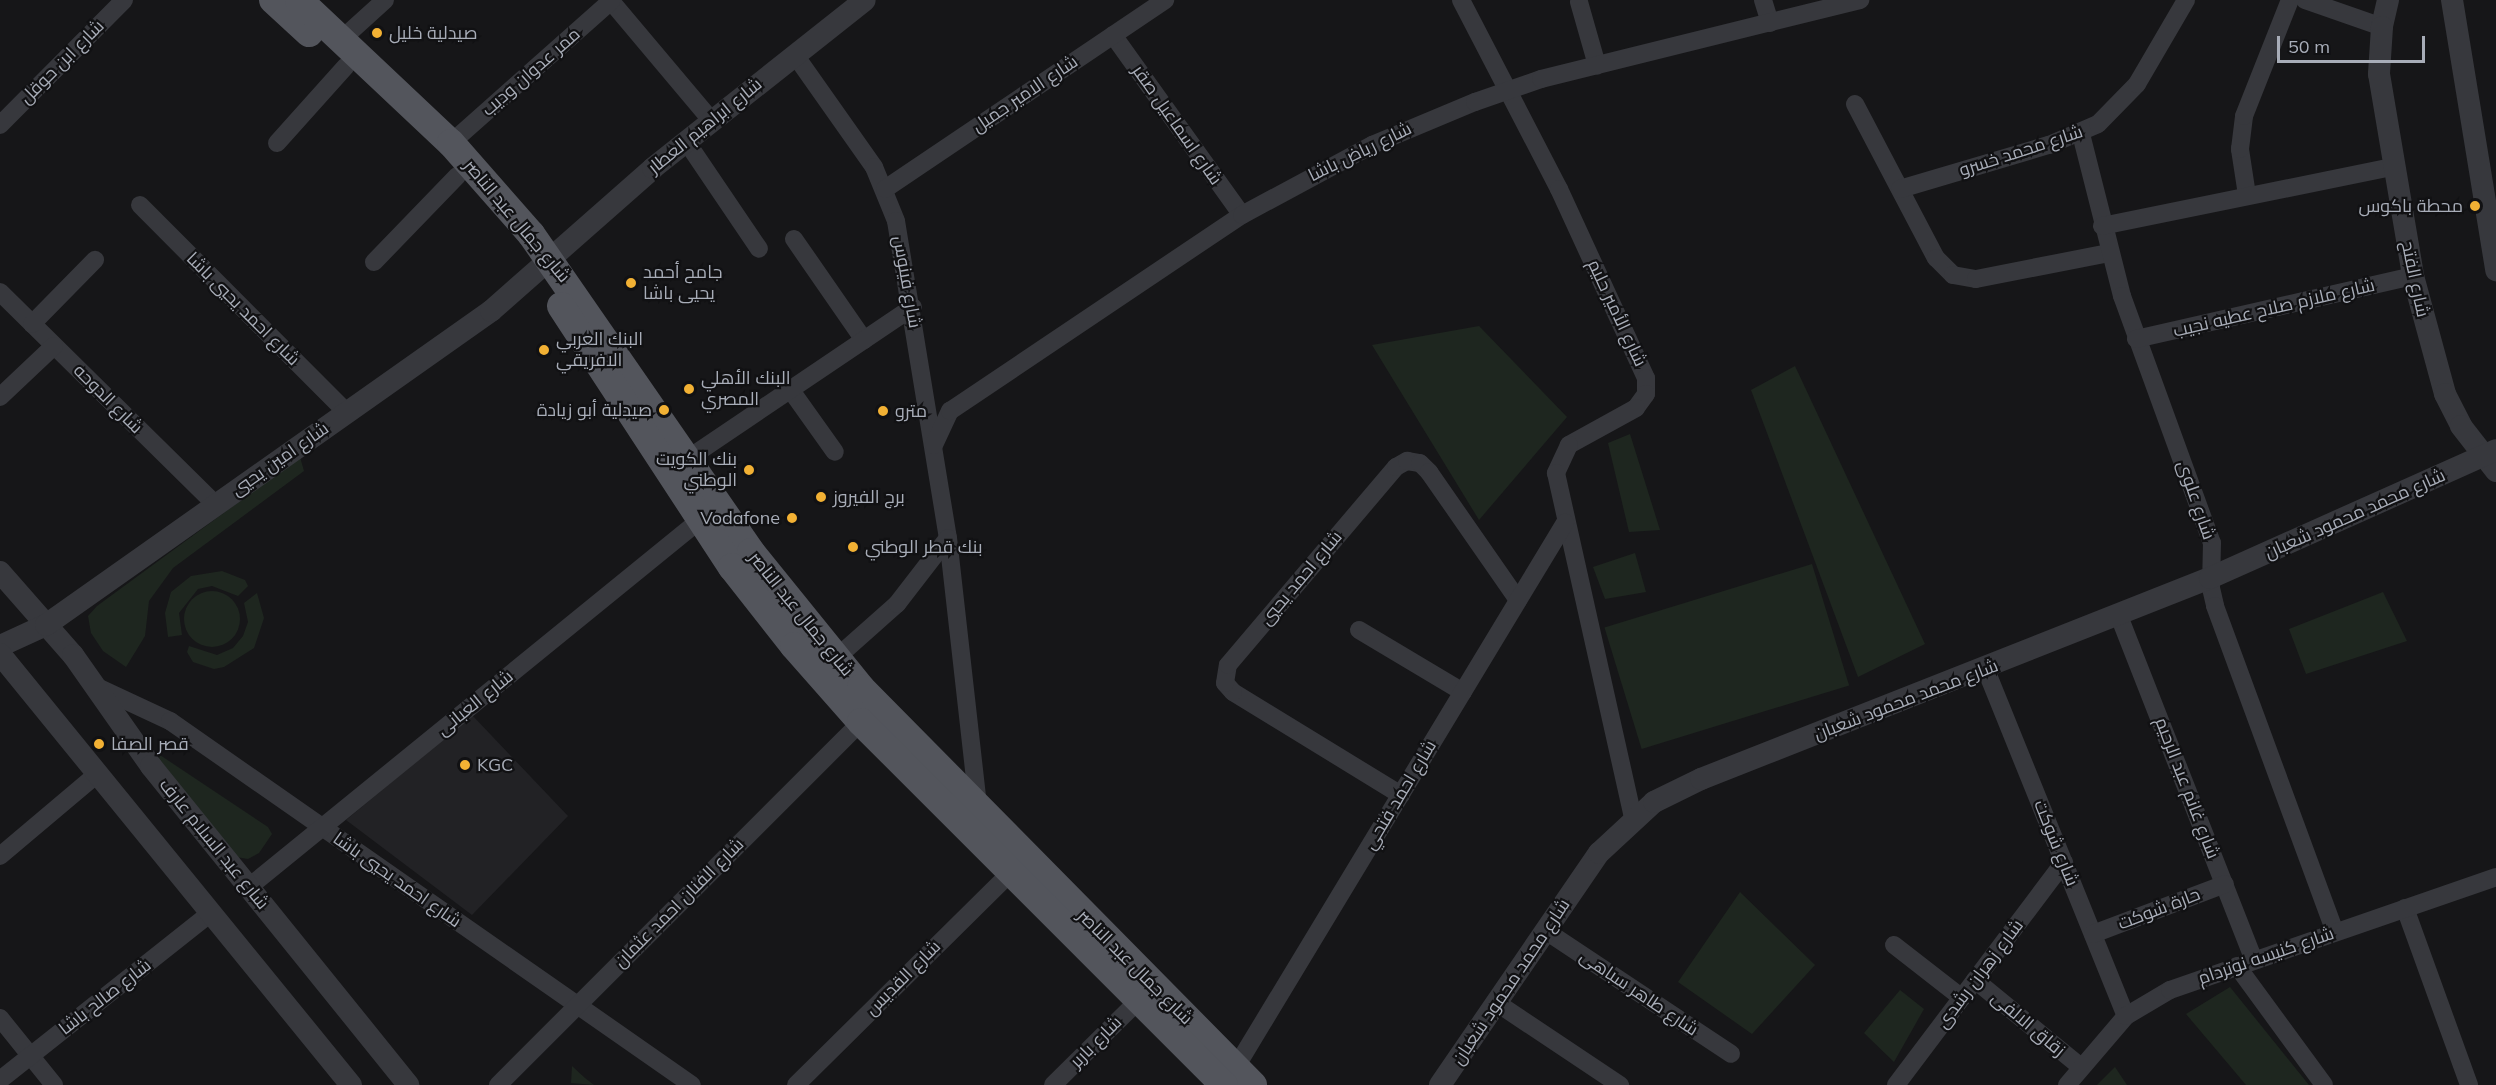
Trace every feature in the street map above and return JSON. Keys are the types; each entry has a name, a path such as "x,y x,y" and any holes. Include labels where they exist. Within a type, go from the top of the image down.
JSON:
{"main road":[{"name":"شارع جمال عبد الناصر","path":"273,0 344,53 451,143 689,458 751,552 835,659 1237,1079"},
{"name":"شارع جمال عبد الناصر","path":"299,0 344,53 457,176 544,264 701,519 762,607 861,722 1139,1000 1237,1079"}],"street":[{"name":"شارع ابن حوقل","path":"0,125 124,0"},
{"path":"277,143 385,0"},
{"path":"611,0 711,120"},
{"name":"ممر عدوان وديب","path":"451,143 611,0"},
{"name":"شارع ابراهيم العطار","path":"544,264 711,120 865,0"},
{"name":"شارع الامير جميل","path":"885,189 1113,35 1141,6 1165,0"},
{"name":"شارع الأمير حليم","path":"1461,0 1509,89 1588,251 1647,386 1636,408 1582,436 1560,458 1556,472 1565,523 1633,818"},
{"path":"1763,0 1770,23"},
{"name":"شارع رياض باشا","path":"934,446 950,411 1242,215 1372,145 1509,89 1860,0"},
{"name":"شارع محمد خسرو","path":"1900,189 2081,134 2126,99 2186,0"},
{"path":"2247,195 2241,132 2290,0"},
{"path":"2305,0 2382,27"},
{"name":"شارع الفتح","path":"2388,0 2382,27 2379,74 2413,276 2445,394 2461,426 2492,459"},
{"path":"2452,0 2489,189 2496,270"},
{"path":"1579,2 1597,65"},
{"name":"شارع اسماعيل صقر","path":"1113,35 1242,215"},
{"name":"شارع فينوس","path":"795,55 885,189 896,221 913,307 948,538 978,808"},
{"path":"1855,104 1943,268 1964,279 2109,253"},
{"name":"شارع علوى","path":"2081,134 2109,253 2136,339 2210,537 2210,578 2215,606 2335,932"},
{"path":"686,141 759,249"},
{"path":"2102,225 2393,167"},
{"path":"374,262 457,176"},
{"name":"شارع احمد يحيي باشا","path":"140,205 346,412"},
{"path":"794,239 864,339"},
{"path":"32,324 95,260"},
{"name":"شارع امين يحيي","path":"0,646 46,625 216,506 491,311 544,264"},
{"name":"شارع ملازم صلاح عطيه نجيب","path":"2136,339 2413,276"},
{"name":"شارع الدوحه","path":"0,292 216,506"},
{"path":"689,458 913,307"},
{"path":"0,397 54,346"},
{"path":"790,389 835,452"},
{"name":"شارع محمد محمود شعبان","path":"1440,1085 1599,853 1633,818 1685,786 2120,616 2492,459"},
{"name":"شارع احمد يحيي","path":"1401,795 1233,692 1225,683 1228,665 1396,467 1407,461 1420,463 1429,471 1518,600"},
{"name":"شارع العبانى","path":"249,887 701,519"},
{"name":"شارع احمد فتحي","path":"1237,1079 1401,795 1565,523"},
{"path":"835,659 897,604 948,538"},
{"name":"شارع عبد السلام عارف","path":"0,572 97,687 151,766 408,1085"},
{"name":"شارع غانم عبد الرحيم","path":"2120,616 2225,884 2246,963 2324,1085"},
{"path":"1359,630 1463,692"},
{"path":"0,654 351,1085"},
{"name":"شارع شوكت","path":"1986,670 2126,1016"},
{"name":"شارع احمد يحيي باشا","path":"97,687 170,721 692,1085"},
{"name":"شارع الفنان احمد عثمان","path":"498,1085 861,722"},
{"path":"0,856 97,774"},
{"name":"شارع زهران رشدى","path":"1896,1085 2064,862"},
{"name":"شارع القديس","path":"796,1085 1011,872"},
{"name":"شارع كنيسه نوتردام","path":"2067,1085 2126,1016 2170,990 2496,877"},
{"name":"حارة شوكت","path":"2093,934 2225,884"},
{"path":"2405,908 2469,1085"},
{"name":"شارع صالح باشا","path":"0,1080 211,913"},
{"name":"شارع طاهر سباهى","path":"1546,931 1731,1054"},
{"path":"1894,945 1962,998"},
{"name":"زقاق الالفى","path":"1975,980 2081,1067"},
{"name":"شارع باربر","path":"1053,1085 1139,1000"},
{"path":"1497,1003 1620,1085"},
{"path":"0,1018 54,1085"}],"shaded area":[{"path":"1479,326 1567,417 1479,520 1372,345"},
{"path":"1795,366 1925,644 1858,677 1751,390"},
{"path":"1630,434 1660,530 1629,532 1608,443"},
{"path":"300,457 304,471 173,568 149,601 145,636 126,667 103,651 91,633 88,616 97,606"},
{"path":"1635,553 1646,592 1605,599 1593,567"},
{"path":"1812,564 1849,685 1642,749 1604,627"},
{"path":"222,571 245,580 248,586 238,596 212,586 198,589 179,613 182,635 168,637 165,613 171,592 191,576"},
{"path":"212,591 223,593 232,599 238,608 240,619 238,630 232,639 223,645 212,647 201,645 192,639 186,630 184,619 186,608 192,599 201,593"},
{"path":"2383,592 2407,641 2306,674 2289,629"},
{"path":"257,593 264,618 254,648 224,667 214,669 193,662 187,652 189,646 217,655 233,648 243,636 248,622 244,603"},
{"name":"KGC","path":"472,715 568,816 472,915 346,820"},
{"path":"160,755 268,827 272,834 259,853 248,859 236,857 159,759"},
{"path":"1740,892 1815,965 1752,1034 1678,982"},
{"path":"2230,987 2309,1085 2246,1085 2186,1014"},
{"path":"1900,990 1924,1009 1894,1062 1864,1033"},
{"path":"572,1066 585,1078 594,1085 571,1083"},
{"path":"2115,1067 2127,1085 2097,1085"}],"place":[{"name":"صيدلية خليل","path":"377,33"},
{"name":"محطة باكوس","path":"2475,206"},
{"name":"جامح أحمد يحيى باشا","path":"631,283"},
{"name":"البنك العربي الافريقي","path":"544,350"},
{"name":"البنك الأهلي المصري","path":"689,389"},
{"name":"صيدلية أبو زيادة","path":"664,410"},
{"name":"مترو","path":"883,411"},
{"name":"بنك الكويت الوطني","path":"749,470"},
{"name":"برج الفيروز","path":"821,497"},
{"name":"Vodafone","path":"792,518"},
{"name":"بنك قطر الوطني","path":"853,547"},
{"name":"قصر الصفا","path":"99,744"},
{"name":"KGC","path":"465,765"}]}
